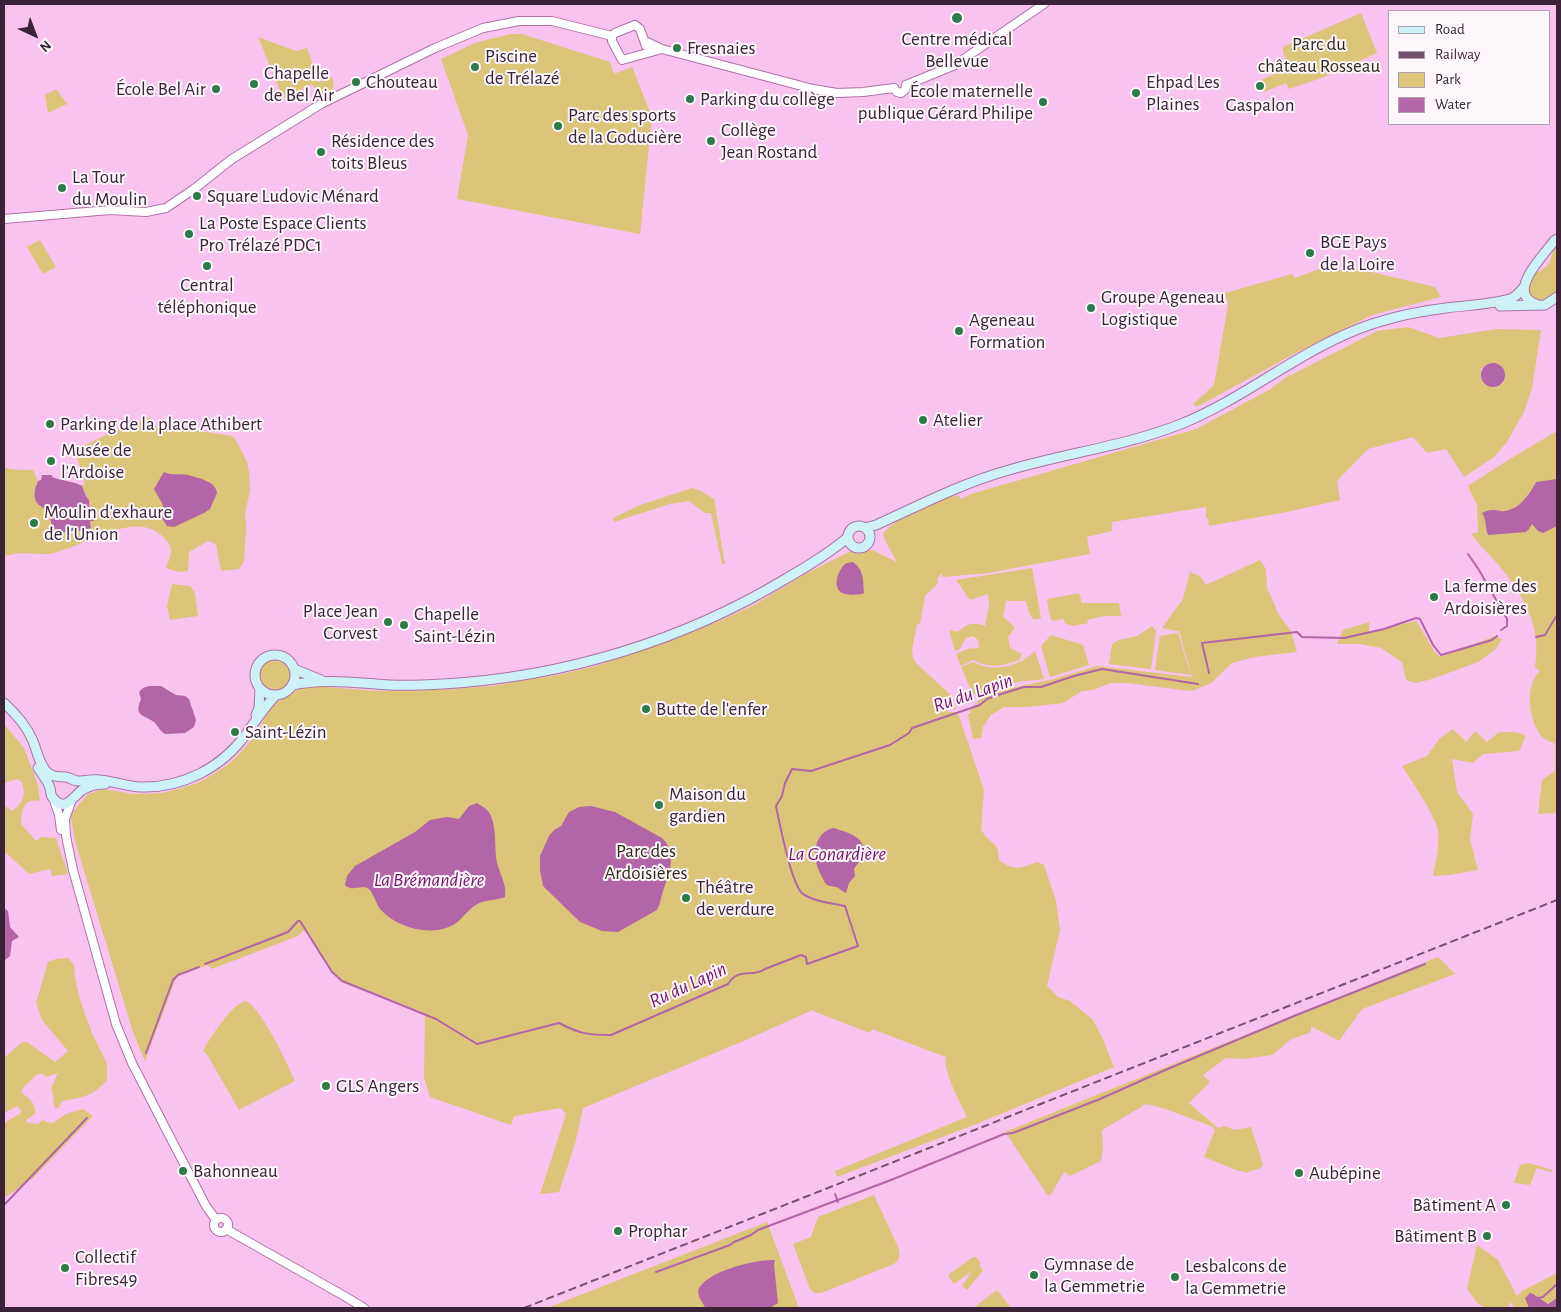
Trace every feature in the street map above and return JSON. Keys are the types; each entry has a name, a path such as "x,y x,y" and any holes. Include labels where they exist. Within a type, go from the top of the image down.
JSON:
{"main road":[{"path":"1538,305 1524,294 1524,287 1533,269 1557,240"},
{"path":"895,516 870,536 865,546 859,548 850,542 848,534 852,528 858,526 865,528 972,482 1008,470 1122,442 1178,425 1228,402 1300,359 1355,331 1416,312 1468,306 1512,298 1524,287"},
{"path":"1468,306 1538,305 1548,303 1557,297"},
{"path":"865,528 870,536"},
{"path":"71,780 102,780 131,787 156,787 188,779 211,767 229,754 276,695 284,692 292,685 326,681 393,685 466,683 576,665 636,647 709,619 759,594 850,542"},
{"path":"276,695 267,693 260,688 256,680 255,672 260,662 266,657 275,655 283,657 290,662 294,669 292,685"},
{"path":"294,669 326,681"},
{"path":"254,721 259,708 260,688"},
{"path":"4,703 29,733 44,768 48,773 59,778"},
{"path":"4,709 23,732 32,750 38,769 54,800 62,804 94,785 115,783"},
{"path":"50,789 53,782 59,778 66,777 76,787 73,799"}],"street":[{"path":"645,41 662,49 813,89 837,93 894,88 897,92 901,93 906,90 906,85 955,65 1044,4"},
{"path":"4,219 110,210 146,212 161,209 175,202 232,159 321,104 435,48 483,28 519,21 552,21 612,36"},
{"path":"612,36 635,25 640,29 645,41 646,48 643,53"},
{"path":"612,36 612,41 622,60 662,49"},
{"path":"73,799 67,810 64,826 73,870"},
{"path":"54,800 59,814 62,836 124,1046 182,1162 206,1206 216,1220 214,1226 216,1231 222,1232 226,1230 364,1308"}],"green space":[{"name":"Parc du château Rosseau","path":"1361,13 1377,53 1324,77 1289,89 1286,83 1264,92 1259,81 1283,70 1288,64 1283,47"},
{"name":"Parc des sports de la Goducière","path":"510,34 522,34 610,62 614,74 632,67 652,117 640,234 457,199 468,135 441,59 475,43"},
{"path":"258,37 296,51 307,48 319,82 332,77 334,85 332,90 320,97 312,84 283,98"},
{"path":"56,89 67,104 48,113 45,95"},
{"path":"40,240 56,267 43,274 27,247"},
{"path":"1557,243 1557,292 1548,300 1536,300 1528,286 1533,275 1546,267 1550,262 1554,246"},
{"path":"1325,267 1349,272 1355,268 1435,287 1441,297 1372,315 1290,356 1197,407 1193,404 1214,385 1228,305 1225,293 1292,274 1295,278"},
{"name":"Parc des Ardoisières","path":"1408,327 1439,338 1496,329 1541,330 1532,388 1524,412 1507,442 1494,457 1464,477 1446,449 1427,453 1413,437 1368,449 1337,481 1340,500 1209,526 1208,518 1206,518 1206,507 1112,522 1112,531 1087,537 1090,554 988,573 943,577 941,573 937,579 938,583 925,596 920,623 917,625 912,649 913,658 918,665 951,695 956,709 947,707 947,712 955,712 959,716 984,790 981,829 985,836 997,847 999,860 1005,864 1018,868 1037,862 1044,865 1056,901 1060,930 1047,986 1058,997 1070,1001 1093,1020 1114,1067 979,1123 837,1177 835,1171 967,1117 949,1078 946,1057 872,1029 870,1033 813,1011 815,1009 583,1108 575,1144 559,1192 540,1194 566,1114 561,1108 514,1116 511,1125 430,1097 424,1077 425,1013 343,982 329,968 304,930 298,936 212,969 208,965 177,976 145,1061 133,1032 75,841 71,818 72,813 88,794 103,789 134,794 163,793 195,784 207,778 230,763 242,751 257,733 275,702 284,699 299,688 313,686 378,691 439,690 491,686 562,674 599,665 724,619 754,605 805,574 857,548 872,550 897,562 883,534 897,521 907,515 950,497 958,495 961,499 971,494 1196,429 1269,390 1285,378 1377,331","holes":["1490,363 1501,367 1505,375 1503,383 1494,388 1487,385 1481,378 1481,369"]},
{"path":"151,417 154,426 232,436 237,442 247,462 250,491 245,513 244,561 239,569 221,571 216,544 208,541 189,552 188,571 179,572 166,568 171,554 169,543 161,535 150,529 137,527 109,532 53,553 20,553 4,556 4,467 33,470 38,481 36,486 49,515 50,522 57,530 70,531 91,527 90,521 94,520 89,500 81,485 85,484 75,450 112,432"},
{"path":"1557,431 1557,813 1538,814 1542,780 1555,771 1555,744 1541,736 1531,712 1530,694 1535,677 1540,671 1535,667 1536,639 1534,629 1526,607 1514,585 1471,534 1478,532 1477,505 1468,486"},
{"path":"692,488 714,499 725,564 722,564 711,513 705,513 689,501 670,504 614,522 613,518 640,505"},
{"path":"1260,560 1266,569 1267,588 1279,615 1291,631 1297,652 1254,657 1232,663 1210,684 1191,691 1127,683 1111,683 1093,690 1082,691 1063,703 1027,707 1004,707 991,715 983,727 981,738 973,739 968,714 971,713 970,710 983,696 1000,690 1050,680 1097,666 1192,677 1179,631 1162,628 1183,599 1190,572 1201,577 1206,585"},
{"path":"1032,568 1041,618 1034,620 1029,613 1026,601 1006,601 1003,616 1015,628 1008,637 1010,648 1022,654 1019,660 991,666 973,660 961,666 956,654 967,649 979,648 978,640 973,636 966,638 960,649 955,651 949,630 958,632 968,625 974,624 985,626 989,606 988,594 970,600 956,580"},
{"path":"172,584 190,586 195,593 198,616 170,620 167,606"},
{"path":"1079,593 1082,603 1119,603 1121,616 1104,616 1087,620 1088,623 1072,626 1065,623 1064,619 1052,621 1047,599"},
{"path":"1416,621 1434,651 1440,657 1492,636 1502,639 1496,649 1478,662 1416,683 1406,680 1402,662 1381,648 1359,644 1337,644 1343,630 1369,622 1369,632"},
{"path":"1152,626 1156,631 1151,669 1109,664 1112,644 1119,640 1137,636"},
{"path":"1178,633 1191,675 1155,670 1160,636"},
{"path":"1051,635 1083,645 1089,665 1050,677 1041,646"},
{"path":"1035,651 1044,679 1017,682 973,695 961,667 973,662 989,667 1006,667 1029,657"},
{"path":"275,660 281,661 289,669 289,681 281,689 275,690 269,689 261,681 260,675 261,669 269,661"},
{"path":"4,724 24,748 38,785 40,801 32,801 26,804 21,824 36,841 41,837 56,838 68,874 52,876 50,869 29,874 4,851 4,805 12,811 21,802 24,791 22,782 17,779 4,783"},
{"path":"1453,729 1466,742 1475,731 1487,742 1499,732 1516,732 1526,736 1519,751 1483,754 1473,763 1452,759 1457,792 1473,814 1470,840 1478,870 1433,876 1438,847 1438,830 1428,807 1402,766 1427,756 1440,738"},
{"path":"1438,957 1455,974 1362,1009 1339,1041 1311,1026 1311,1032 1290,1040 1272,1055 1242,1059 1226,1058 1203,1075 1210,1082 1189,1103 1218,1128 1225,1126 1234,1130 1251,1127 1263,1164 1261,1168 1245,1173 1204,1157 1215,1130 1211,1126 1163,1108 1146,1104 1102,1130 1103,1147 1101,1161 1070,1176 1064,1172 1052,1193 1048,1196 1005,1132"},
{"path":"68,958 74,965 80,1000 92,1033 107,1064 107,1080 92,1093 62,1101 58,1108 55,1108 51,1088 58,1073 46,1077 43,1074 37,1074 23,1088 21,1092 31,1101 35,1110 35,1114 26,1120 28,1123 38,1124 43,1120 53,1123 66,1114 83,1109 93,1116 33,1178 4,1198 4,1126 7,1121 20,1114 21,1110 17,1106 4,1113 4,1058 22,1042 27,1042 55,1062 68,1051 42,1020 36,1003 48,962"},
{"path":"245,1001 251,1005 266,1024 295,1081 239,1110 208,1056 203,1051 227,1015"},
{"path":"1529,1163 1552,1170 1551,1172 1537,1168 1530,1185 1514,1183 1520,1165"},
{"path":"874,1195 898,1247 898,1260 894,1264 821,1293 814,1293 810,1289 793,1244 811,1237 818,1217"},
{"path":"767,1222 799,1308 547,1308"},
{"path":"1477,1245 1498,1260 1517,1296 1522,1291 1557,1273 1557,1308 1514,1308 1511,1302 1507,1308 1487,1308 1479,1304 1467,1289"},
{"path":"973,1257 976,1257 980,1262 983,1271 967,1290 962,1286 972,1271 954,1284 948,1275"},
{"path":"997,1290 1011,1308 973,1308"}],"water":[{"path":"1488,363 1498,363 1505,370 1505,380 1498,387 1488,387 1481,380 1481,370"},
{"path":"164,472 188,475 210,483 217,493 210,509 174,527 167,526 161,517 163,505 154,489"},
{"path":"42,475 52,475 52,477 82,486 89,500 90,512 94,521 90,521 91,528 67,532 54,528 49,514 38,504 35,498 36,487"},
{"path":"1557,479 1557,526 1543,533 1538,531 1532,524 1526,532 1488,535 1485,518 1482,513 1491,510 1505,511 1518,506 1536,482"},
{"path":"853,562 859,568 862,576 864,593 844,594 837,587 837,578 845,564"},
{"path":"149,686 161,686 176,695 185,696 189,699 196,720 194,727 185,733 165,734 154,722 140,714 138,709 141,699 139,692"},
{"name":"La Brémandière","path":"477,803 489,812 493,822 497,863 504,884 505,897 479,903 453,925 444,929 425,930 415,929 396,922 379,908 372,892 367,888 351,888 345,885 347,876 355,866 415,832 430,820 447,817 459,819 469,806"},
{"path":"591,806 615,812 662,838 670,850 670,871 657,910 618,932 602,931 580,922 543,886 540,856 549,836 561,826 569,812 579,807"},
{"name":"La Gonardière","path":"833,828 851,834 861,841 863,846 864,852 854,869 855,876 849,883 846,893 825,883 817,867 815,853 818,840 826,831"},
{"path":"4,908 8,911 10,927 19,937 12,941 10,956 4,961"},
{"path":"775,1260 778,1303 770,1308 709,1308 705,1307 699,1297 698,1290 703,1283 721,1272 744,1264"},
{"path":"1530,1293 1548,1304 1557,1298 1557,1308 1529,1308 1525,1298"}],"waterway":[{"path":"1468,554 1507,619 1507,626 1501,630"},
{"name":"Ru du Lapin","path":"1536,637 1545,635 1557,615"},
{"name":"Ru du Lapin","path":"1209,673 1202,643 1297,632 1302,637 1344,638 1384,629 1416,618 1420,619 1433,645 1441,655 1492,640 1497,636"},
{"name":"Ru du Lapin","path":"205,964 288,932 300,921 332,972 342,981 436,1019 477,1044 559,1023 584,1033 611,1035 728,984 732,979 741,974 760,972 801,955 806,957 807,964 858,946 845,906 818,901 808,897 799,889 795,879 786,853 776,806 782,796 785,783 792,769 811,771 890,745 909,733 912,728 980,705 987,699 998,695 1024,687 1041,687 1102,669 1198,684"},
{"path":"656,1272 730,1245 758,1230 891,1180 1004,1134 1013,1133 1100,1099 1294,1016 1425,964"},
{"name":"Ru du Lapin","path":"146,1053 173,980 178,975 199,967"},
{"name":"Ru du Lapin","path":"4,1205 87,1118"},
{"path":"835,1194 838,1202"},
{"path":"1538,1298 1543,1297 1557,1284"}],"railway":[{"path":"524,1308 1557,900"}],"place":[{"name":"Centre médical Bellevue","path":"957,18"},
{"name":"Fresnaies","path":"677,48"},
{"name":"Piscine de Trélazé","path":"475,67"},
{"name":"Chouteau","path":"356,82"},
{"name":"Chapelle de Bel Air","path":"254,84"},
{"name":"Gaspalon","path":"1260,86"},
{"name":"École Bel Air","path":"216,89"},
{"name":"Ehpad Les Plaines","path":"1136,93"},
{"name":"Parking du collège","path":"690,99"},
{"name":"École maternelle publique Gérard Philipe","path":"1043,102"},
{"name":"Parc des sports de la Goducière","path":"558,126"},
{"name":"Collège Jean Rostand","path":"711,141"},
{"name":"Résidence des toits Bleus","path":"321,152"},
{"name":"La Tour du Moulin","path":"62,188"},
{"name":"Square Ludovic Ménard","path":"197,196"},
{"name":"La Poste Espace Clients Pro Trélazé PDC1","path":"189,234"},
{"name":"BGE Pays de la Loire","path":"1310,253"},
{"name":"Central téléphonique","path":"207,266"},
{"name":"Groupe Ageneau Logistique","path":"1091,308"},
{"name":"Ageneau Formation","path":"959,331"},
{"name":"Atelier","path":"923,420"},
{"name":"Parking de la place Athibert","path":"50,424"},
{"name":"Musée de l'Ardoise","path":"51,461"},
{"name":"Moulin d'exhaure de l'Union","path":"34,523"},
{"name":"La ferme des Ardoisières","path":"1434,597"},
{"name":"Place Jean Corvest","path":"388,622"},
{"name":"Chapelle Saint-Lézin","path":"404,625"},
{"name":"Butte de l'enfer","path":"646,709"},
{"name":"Saint-Lézin","path":"235,732"},
{"name":"Maison du gardien","path":"659,805"},
{"name":"Théâtre de verdure","path":"686,898"},
{"name":"GLS Angers","path":"326,1086"},
{"name":"Bahonneau","path":"183,1171"},
{"name":"Aubépine","path":"1299,1173"},
{"name":"Bâtiment A","path":"1506,1205"},
{"name":"Prophar","path":"618,1231"},
{"name":"Bâtiment B","path":"1487,1236"},
{"name":"Collectif Fibres49","path":"65,1268"},
{"name":"Gymnase de la Gemmetrie","path":"1034,1275"},
{"name":"Lesbalcons de la Gemmetrie","path":"1175,1277"}]}
